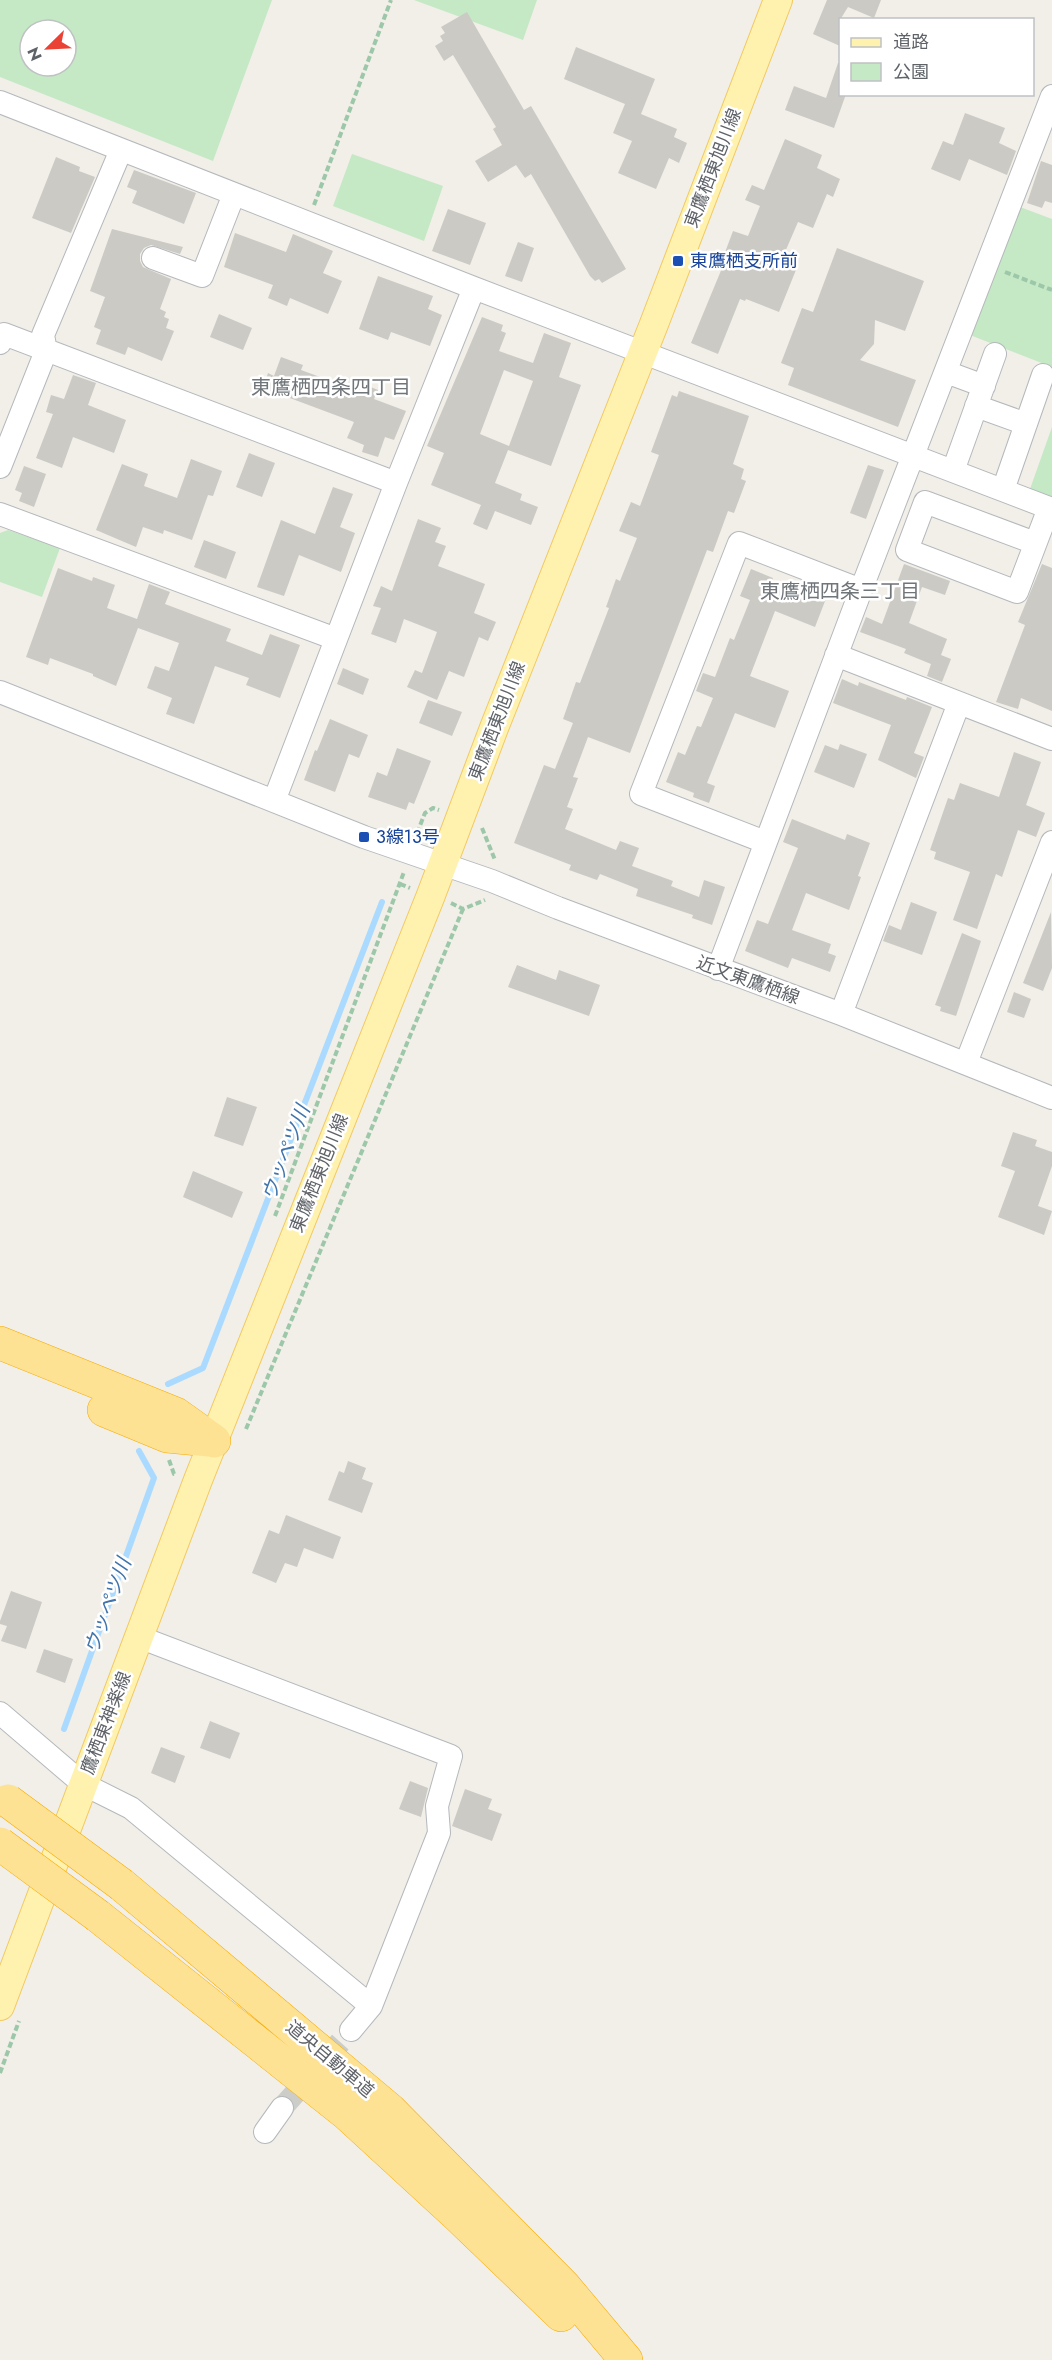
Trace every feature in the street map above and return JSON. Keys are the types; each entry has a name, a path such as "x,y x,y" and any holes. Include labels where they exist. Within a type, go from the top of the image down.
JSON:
{"highway":[{"path":"0,1344 176,1414 214,1441"},
{"path":"0,1367 167,1436 214,1441"},
{"name":"道央自動車道","path":"4,1798 122,1884 390,2110 564,2286 626,2360"},
{"name":"道央自動車道","path":"0,1844 98,1917 347,2114 458,2216 607,2360"}],"main road":[{"name":"東鷹栖東旭川線","path":"214,1441 443,864 778,0"},
{"name":"鷹栖東神楽線","path":"10,2011 83,1784 214,1441"}],"street":[{"path":"718,969 836,655 1052,96"},
{"path":"0,102 474,288 1050,508 1017,592 907,550 925,502 1035,543"},
{"path":"0,467 46,351 43,335 122,150"},
{"path":"153,258 202,276 234,194"},
{"path":"274,801 396,483 474,288"},
{"path":"0,344 4,334 396,483"},
{"path":"953,471 995,354"},
{"path":"946,372 1026,424"},
{"path":"1003,490 1043,375"},
{"path":"0,514 336,639"},
{"path":"887,524 913,533"},
{"path":"765,842 641,794 739,543 861,590"},
{"path":"836,655 1052,739"},
{"name":"近文東鷹栖線","path":"0,692 364,837 443,864 841,1014 1052,1098"},
{"path":"841,1014 959,703"},
{"path":"966,1063 1052,842"},
{"path":"139,1637 451,1756 437,1806 439,1833 371,2006 351,2030"},
{"path":"0,1713 83,1784 131,1808 371,2006"},
{"path":"265,2132 282,2108"}],"path":[{"path":"307,222 391,0"},
{"path":"987,265 1052,290"},
{"path":"271,1227 400,884"},
{"path":"245,1432 463,909"},
{"path":"0,2073 10,2011"}],"green space":[{"path":"0,0 272,0 213,161 0,77"},
{"path":"414,0 537,0 523,40"},
{"path":"352,154 443,186 424,241 333,206"},
{"path":"1020,207 1052,219 1052,367 970,335"},
{"path":"1052,427 1052,497 1030,489"},
{"path":"8,530 60,548 42,597 0,582 0,533"}],"building":[{"path":"827,0 881,0 874,18 848,7 839,18 839,46 813,34"},
{"path":"467,12 524,110 531,106 626,269 602,283 599,279 595,281 590,276 531,174 525,178 516,165 488,182 475,161 502,145 493,129 496,127 453,55 444,61 435,46 443,41 440,36 445,33 441,27"},
{"path":"576,47 655,79 641,114 677,129 674,137 687,143 679,163 669,158 656,189 618,173 632,141 613,133 625,104 564,79"},
{"path":"839,63 839,96 845,96 834,128 785,110 794,86 826,98"},
{"path":"965,113 1005,128 999,143 1016,151 1007,175 969,159 960,181 931,169 943,141 953,145"},
{"path":"785,139 822,155 817,168 840,179 833,197 827,194 813,228 798,222 782,259 798,265 779,312 746,299 745,301 740,299 718,354 691,343 727,256 724,255 733,231 748,236 760,206 745,200 752,185 764,190"},
{"path":"56,157 80,167 79,171 95,177 71,233 32,218"},
{"path":"1041,161 1052,165 1052,203 1045,201 1042,208 1027,203"},
{"path":"134,170 196,193 184,224 132,203 137,191 127,187"},
{"path":"448,209 486,223 470,265 432,251"},
{"path":"112,229 183,247 180,254 151,245 144,248 140,254 143,267 171,279 160,309 166,312 164,317 169,319 166,328 174,331 162,361 128,347 125,355 96,344 101,330 94,327 105,297 90,291"},
{"path":"235,233 286,252 293,234 333,251 323,273 342,281 328,314 290,298 287,306 268,298 273,285 224,267"},
{"path":"518,242 534,248 522,282 505,276"},
{"path":"837,248 924,281 905,331 875,320 874,344 860,360 916,380 898,427 788,385 794,368 781,363 802,308 813,312"},
{"path":"378,276 433,296 428,309 442,315 430,346 391,332 388,340 359,329"},
{"path":"219,314 252,328 243,350 210,337"},
{"path":"482,317 503,325 501,331 506,333 499,351 533,363 544,333 571,343 559,377 581,385 551,466 508,450 495,483 522,494 520,500 538,507 531,525 495,511 487,530 473,524 481,505 431,485 444,453 427,446","holes":["504,370 533,381 509,446 480,434"]},
{"path":"281,357 303,365 301,370 358,391 361,383 378,390 374,399 406,411 394,440 385,437 378,457 362,452 364,445 347,438 354,422 263,388 268,373 274,376"},
{"path":"73,375 96,383 88,405 126,420 114,453 73,437 62,468 36,458 53,414 46,412 51,395 64,399"},
{"path":"679,391 749,416 733,464 744,469 741,479 746,481 734,513 728,511 713,552 707,550 630,753 588,737 573,777 578,778 567,807 573,809 565,829 616,850 620,841 639,848 632,866 673,881 671,886 699,897 704,880 725,887 712,925 692,918 693,915 636,896 638,889 600,874 597,880 569,870 571,865 514,843 544,765 555,769 573,723 563,719 576,682 580,683 609,608 606,607 616,579 620,581 637,538 619,531 631,502 640,506 659,455 651,452 672,395 677,397"},
{"path":"249,453 275,463 262,497 236,487"},
{"path":"191,459 222,471 213,496 208,495 192,540 164,530 163,534 143,527 136,547 96,530 122,464 148,474 144,486 177,498"},
{"path":"868,465 884,470 866,519 850,513"},
{"path":"24,466 46,474 34,507 19,501 22,493 15,490"},
{"path":"333,487 353,494 340,527 355,533 341,572 299,555 284,596 257,587 281,520 315,534"},
{"path":"418,519 441,528 435,542 446,546 438,566 485,584 474,613 496,622 488,641 479,637 464,677 449,671 437,700 407,687 415,670 422,673 437,632 404,619 396,643 371,634 381,608 373,606 381,586 392,591"},
{"path":"204,540 236,552 226,579 194,567"},
{"path":"904,564 950,581 945,595 922,587 909,623 947,639 941,655 951,659 942,682 927,676 931,664 904,653 906,649 860,632 866,617 882,624"},
{"path":"1042,564 1052,568 1052,711 1021,698 1018,709 996,702 1025,625 1018,622"},
{"path":"58,568 92,581 93,577 115,585 107,608 137,619 149,584 170,592 165,604 231,629 226,641 262,655 270,634 300,645 280,698 246,685 249,678 215,666 194,724 166,714 172,698 147,688 155,666 169,671 179,643 138,628 116,686 93,674 50,658 48,665 26,657"},
{"path":"751,569 773,578 770,587 801,599 805,587 827,596 815,627 775,611 750,676 789,691 775,728 735,713 707,783 715,786 709,803 693,797 694,793 666,782 678,752 685,755 697,726 701,727 713,698 696,691 703,673 715,677 730,638 734,640 750,600 740,596"},
{"path":"343,668 369,679 363,695 337,684"},
{"path":"842,679 858,686 859,682 906,700 907,697 932,707 914,753 924,757 916,778 878,760 891,725 833,703"},
{"path":"428,700 462,712 452,736 419,723"},
{"path":"330,719 368,735 359,758 349,754 335,792 304,780"},
{"path":"840,744 867,754 854,788 814,772 825,745 838,750"},
{"path":"397,748 431,761 414,804 409,802 406,810 368,797 377,772 387,776"},
{"path":"1014,752 1041,762 1026,805 1045,813 1036,837 1018,830 1002,877 996,874 977,929 953,920 970,872 934,859 936,852 930,850 948,798 954,800 960,783 999,797"},
{"path":"792,819 845,840 847,834 870,843 849,910 806,893 792,930 831,944 828,953 836,956 830,972 792,958 788,968 745,951 757,920 768,924 798,848 783,842"},
{"path":"911,902 937,912 922,955 883,941 889,925 901,930"},
{"path":"1051,912 1052,968 1043,991 1023,983"},
{"path":"962,933 981,941 956,1016 940,1011 941,1007 935,1005"},
{"path":"517,965 556,980 559,970 600,985 589,1016 508,987"},
{"path":"1014,992 1031,999 1024,1018 1007,1012"},
{"path":"227,1097 257,1107 243,1146 214,1136"},
{"path":"1013,1132 1037,1140 1035,1146 1052,1152 1052,1166 1038,1206 1052,1211 1044,1235 998,1217 1015,1171 1001,1166"},
{"path":"193,1171 243,1192 232,1218 183,1197"},
{"path":"348,1461 366,1468 362,1479 373,1483 362,1513 328,1500 339,1471 344,1473"},
{"path":"286,1515 341,1537 333,1559 304,1548 297,1567 285,1563 276,1583 252,1573 269,1530 279,1534"},
{"path":"11,1591 42,1602 26,1649 1,1641 7,1626 0,1624 0,1621"},
{"path":"44,1649 73,1659 65,1683 36,1672"},
{"path":"210,1721 240,1733 230,1759 200,1748"},
{"path":"161,1747 185,1756 175,1783 151,1773"},
{"path":"410,1781 428,1788 421,1817 399,1809"},
{"path":"465,1789 492,1799 488,1809 502,1814 492,1841 452,1826"}],"waterway":[{"name":"ウッペツ川","path":"168,1384 203,1368 382,902"},
{"name":"ウッペツ川","path":"64,1729 154,1478 139,1451"}],"tunnel":[{"path":"282,2108 351,2030"}],"place":[{"name":"東鷹栖支所前","path":"678,261"},
{"name":"3線13号","path":"364,837"}],"district":[{"name":"東鷹栖四条四丁目","path":"331,387"},
{"name":"東鷹栖四条三丁目","path":"840,591"}]}
